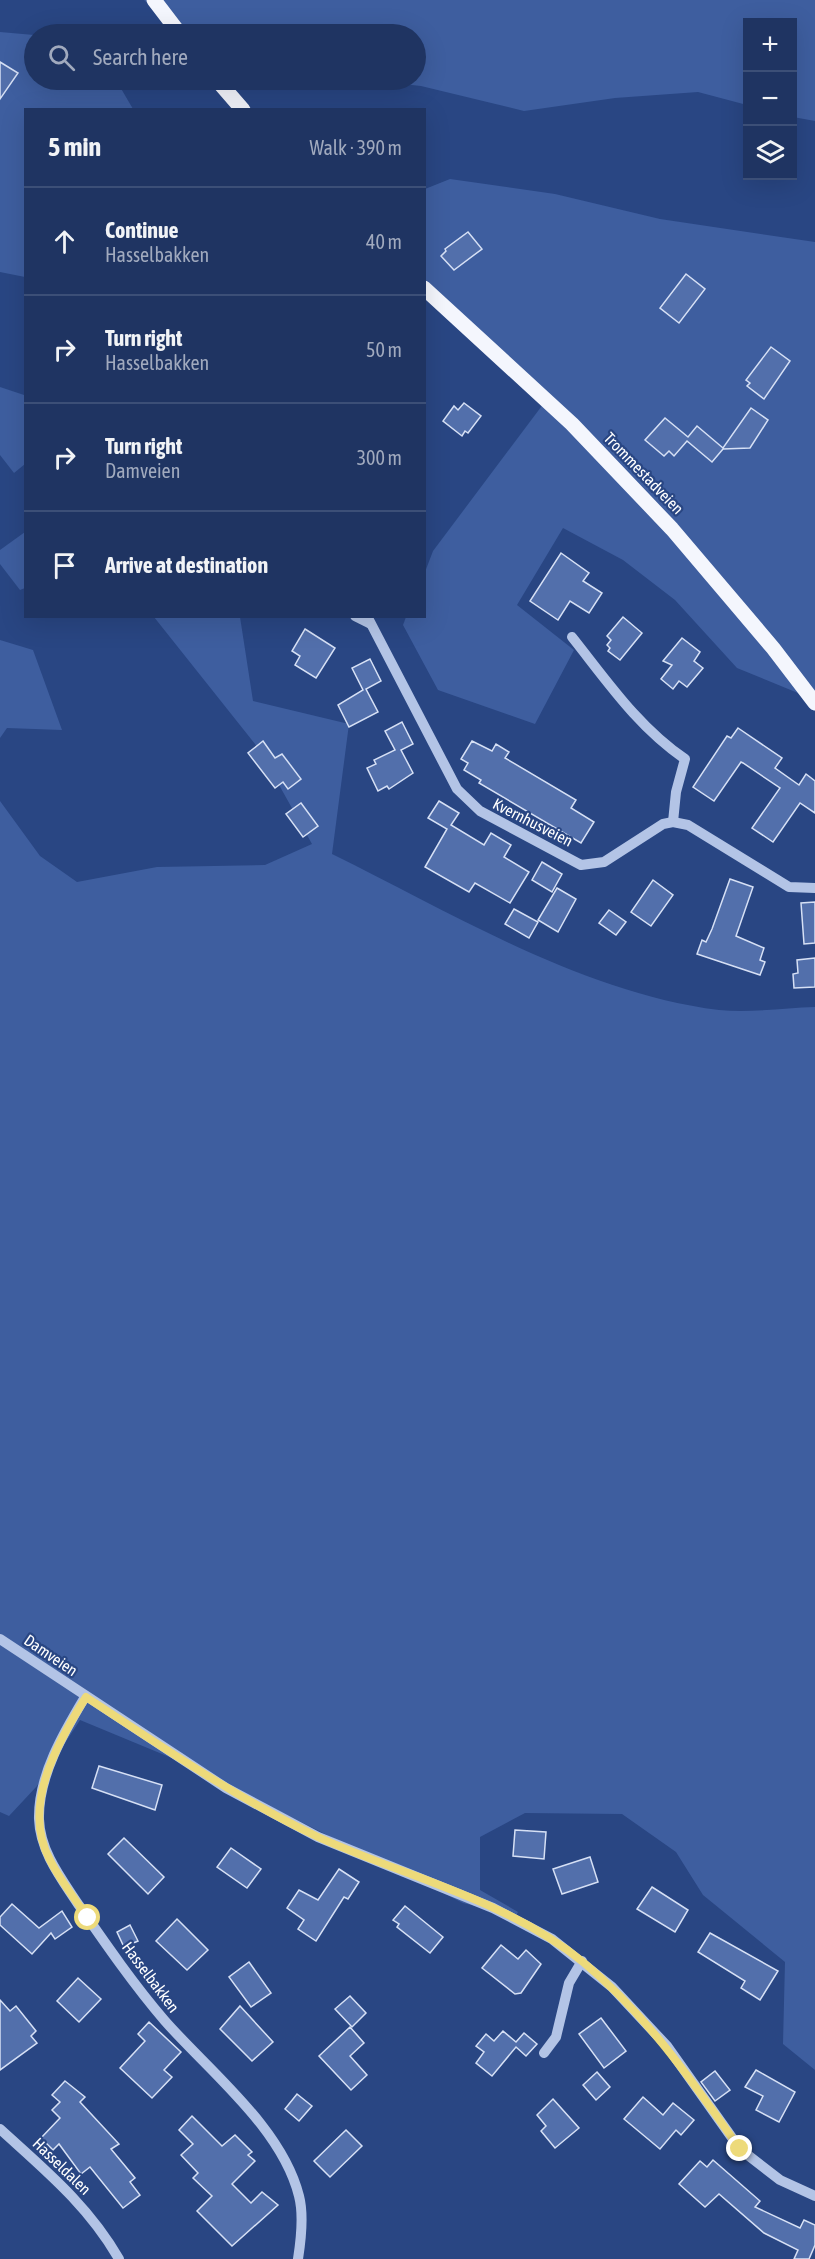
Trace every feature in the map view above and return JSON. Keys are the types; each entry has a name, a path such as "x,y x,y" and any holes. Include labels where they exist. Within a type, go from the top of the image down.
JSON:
{"main road":[{"path":"154,0 172,24"},
{"path":"226,90 241,108"},
{"name":"Trommestadveien","path":"426,290 572,424 672,529 773,648 815,703"}],"street":[{"name":"Kvernhusveien","path":"368,620 457,789 480,812 581,865 604,862 651,830 673,822"},
{"path":"572,637 632,714 663,744 685,759 676,792 673,822 700,830 789,887 815,888"},
{"name":"Damveien","path":"0,1639 226,1788 318,1837 493,1908 552,1939 612,1987 667,2046 740,2149 780,2180 815,2196"},
{"name":"Hasselbakken","path":"86,1697 68,1726 41,1790 39,1820 49,1858 88,1918 164,2019 261,2125 284,2158 299,2197 301,2241 298,2259"},
{"path":"544,2053 556,2037 569,1983 582,1962"},
{"name":"Hasseldalen","path":"0,2129 76,2198 106,2236 119,2259"}],"shaded area":[{"path":"144,0 815,0 815,121 797,118 797,18 743,18 743,104 698,92 615,98 524,111 426,87 426,24 170,24"},
{"path":"0,32 24,34 24,90 122,90 132,108 24,108 24,277 0,272"},
{"path":"450,179 555,194 660,219 815,242 815,700 737,668 675,600 623,560 563,528 517,605 574,650 535,724 438,690 403,625 406,618 426,618 426,569 433,551 550,395 456,310 448,320 426,297 426,189"},
{"path":"0,387 24,395 24,465 14,473 0,455"},
{"path":"24,533 24,588 20,590 0,564 0,550"},
{"path":"155,618 240,618 253,701 349,724 332,854 520,948 618,987 668,1001 719,1010 755,1011 815,1007 815,2070 783,2044 785,1962 703,1895 676,1852 622,1814 525,1813 480,1837 480,1890 518,1912 516,1916 463,1903 179,1761 80,1720 37,1786 9,1816 0,1812 0,801 40,856 77,882 157,867 265,865 312,844 259,749"},
{"path":"0,640 33,650 62,730 7,728 0,738"}],"building":[{"path":"0,62 18,73 0,99"},
{"path":"468,232 482,249 454,270 441,256 446,251 445,249"},
{"path":"686,274 705,289 679,323 660,308"},
{"path":"771,347 790,361 764,399 747,386 750,383 746,380"},
{"path":"464,403 481,416 468,433 465,431 462,436 443,421 454,406 458,410"},
{"path":"751,408 768,420 750,448 723,449 712,462 687,441 674,456 669,451 664,456 645,440 665,418 688,437 697,426 723,448"},
{"path":"561,553 589,573 583,581 602,593 589,613 570,601 558,620 530,601"},
{"path":"623,617 642,633 620,660 608,651 610,648 607,645 611,640 607,636"},
{"path":"305,629 335,648 316,678 295,665 300,656 292,651"},
{"path":"682,638 700,652 694,661 703,668 687,687 679,681 673,689 661,679 672,665 663,661"},
{"path":"370,659 381,681 366,689 378,712 349,727 338,705 363,690 352,668"},
{"path":"402,722 413,744 401,750 413,773 389,789 387,786 378,791 367,768 376,764 374,760 395,750 385,731"},
{"path":"738,728 782,758 775,768 799,785 806,774 815,781 815,813 800,803 773,842 752,828 780,788 741,762 714,801 693,787 727,736 731,738"},
{"path":"263,741 275,758 282,754 301,779 288,789 283,782 275,788 248,753"},
{"path":"472,741 492,751 496,744 509,752 505,758 576,800 571,808 594,822 581,843 479,783 481,780 464,770 468,763 461,759"},
{"path":"439,801 459,813 451,825 484,845 491,833 511,845 504,857 529,872 510,903 475,883 469,892 425,867 447,829 428,818"},
{"path":"301,803 318,826 303,837 286,814"},
{"path":"542,862 562,874 552,892 532,880"},
{"path":"730,879 753,887 736,936 764,948 760,960 765,962 760,975 697,954 702,940 706,942 712,929"},
{"path":"653,880 673,895 651,926 631,912"},
{"path":"557,888 576,899 558,932 538,920"},
{"path":"815,902 815,943 804,944 801,903"},
{"path":"514,909 538,922 529,938 505,924"},
{"path":"609,910 626,922 616,935 599,923"},
{"path":"815,958 815,987 794,988 793,974 798,973 797,960"},
{"path":"99,1766 162,1785 155,1810 92,1788"},
{"path":"515,1830 546,1832 544,1859 513,1856"},
{"path":"124,1838 164,1877 148,1894 108,1854"},
{"path":"231,1848 261,1869 247,1888 217,1867"},
{"path":"590,1857 598,1882 562,1894 553,1869"},
{"path":"339,1869 359,1882 348,1899 344,1897 316,1941 298,1929 304,1920 287,1908 299,1890 318,1900"},
{"path":"652,1887 688,1910 675,1932 637,1909"},
{"path":"12,1904 39,1928 62,1911 72,1927 55,1939 51,1933 32,1954 0,1925 0,1917"},
{"path":"405,1906 443,1937 430,1953 397,1927 399,1924 393,1920"},
{"path":"177,1919 208,1950 187,1970 156,1941"},
{"path":"130,1925 138,1941 124,1947 117,1932"},
{"path":"710,1933 778,1971 760,2000 741,1988 745,1981 698,1952"},
{"path":"501,1945 518,1959 526,1950 541,1964 521,1993 515,1994 482,1968"},
{"path":"249,1962 271,1993 251,2007 229,1977"},
{"path":"78,1978 101,1999 79,2022 57,2001"},
{"path":"350,1996 366,2013 352,2027 335,2009"},
{"path":"0,2000 10,2011 16,2006 36,2031 31,2036 37,2043 0,2070"},
{"path":"240,2006 273,2042 252,2061 220,2029"},
{"path":"601,2018 626,2051 604,2068 579,2034"},
{"path":"149,2022 181,2052 164,2070 172,2077 152,2098 120,2068 145,2041 138,2034"},
{"path":"350,2027 364,2043 350,2056 367,2075 351,2090 319,2056"},
{"path":"503,2031 516,2042 524,2033 537,2044 526,2056 516,2047 492,2076 476,2063 484,2052 476,2046 486,2034 494,2041"},
{"path":"756,2070 795,2092 779,2122 756,2110 763,2096 745,2087"},
{"path":"715,2071 730,2090 715,2101 701,2082"},
{"path":"597,2072 610,2087 596,2100 583,2085"},
{"path":"65,2081 85,2097 80,2102 119,2144 111,2149 135,2178 130,2182 140,2195 123,2208 90,2167 81,2174 59,2144 53,2150 41,2138 60,2118 52,2110 60,2102 52,2095"},
{"path":"297,2094 312,2106 299,2121 285,2109"},
{"path":"643,2097 663,2115 673,2103 694,2120 681,2135 676,2130 660,2149 624,2119"},
{"path":"553,2099 579,2128 555,2148 541,2131 546,2126 537,2115"},
{"path":"192,2116 222,2146 235,2135 252,2152 248,2155 255,2161 232,2184 251,2203 262,2192 278,2205 232,2246 197,2211 212,2196 193,2178 198,2173 181,2155 193,2144 179,2130"},
{"path":"346,2130 362,2146 330,2177 314,2161"},
{"path":"713,2160 760,2201 755,2207 800,2228 804,2220 815,2225 815,2245 809,2259 794,2259 798,2250 764,2233 719,2194 705,2207 679,2184 700,2161 707,2167"}],"route":[{"path":"88,1918 49,1858 39,1820 41,1790 68,1726 86,1697 226,1788 318,1837 493,1908 552,1939 612,1987 667,2046 740,2149"}]}
